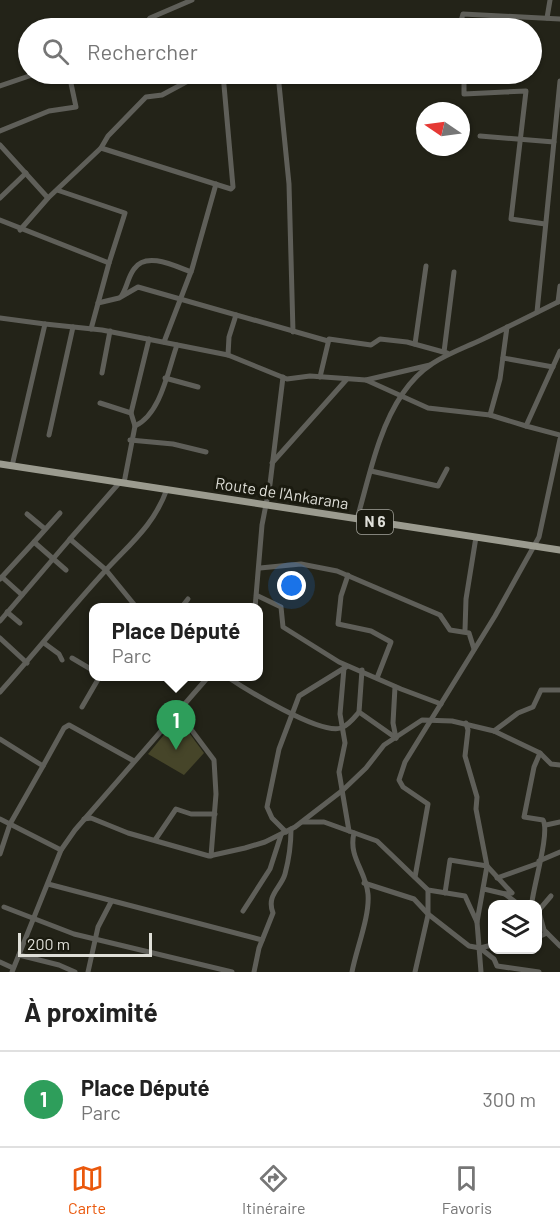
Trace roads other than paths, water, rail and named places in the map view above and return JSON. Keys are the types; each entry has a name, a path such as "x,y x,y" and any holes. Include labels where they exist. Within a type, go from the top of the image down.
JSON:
{"main road":[{"name":"Route de l'Ankarana","path":"0,464 560,550"}],"street":[{"path":"150,18 192,0"},
{"path":"548,18 550,0"},
{"path":"462,18 463,14 560,19"},
{"path":"0,86 18,80"},
{"path":"537,312 560,81"},
{"path":"0,131 49,111 76,107 71,84"},
{"path":"20,230 48,198 101,148 108,136 146,98 162,94 182,84"},
{"path":"101,148 231,189 233,187 225,84"},
{"path":"279,84 289,184 293,332"},
{"path":"464,84 464,94 526,91 512,219 545,224"},
{"path":"480,136 554,142"},
{"path":"0,145 2,152 26,173 48,198"},
{"path":"0,198 26,173"},
{"path":"164,342 191,272 216,184"},
{"path":"57,190 125,213 91,329"},
{"path":"0,220 20,230 110,263"},
{"path":"118,298 132,272 142,261 150,260 191,272"},
{"path":"415,345 426,266"},
{"path":"445,353 454,272"},
{"path":"357,519 381,441 401,396 430,365 445,353 507,327 559,301 560,286"},
{"path":"98,303 118,298 138,287 328,341 371,345 380,339 445,353"},
{"path":"228,355 236,315"},
{"path":"0,318 110,332 228,355 283,377 366,380 430,365"},
{"path":"12,466 45,324"},
{"path":"49,435 73,327"},
{"path":"490,415 503,358 507,327"},
{"path":"102,374 110,332"},
{"path":"0,621 122,482 135,426 131,412 149,339"},
{"path":"320,377 328,341"},
{"path":"135,426 144,422 157,401 177,345"},
{"path":"526,426 560,353"},
{"path":"503,358 553,368"},
{"path":"256,603 266,504 283,377"},
{"path":"165,378 198,387"},
{"path":"272,463 347,379"},
{"path":"366,380 428,408 490,415 560,435"},
{"path":"100,403 131,412"},
{"path":"415,877 428,804 403,787 399,780 405,762 535,546 539,537 560,439"},
{"path":"130,440 173,444 206,452"},
{"path":"371,471 438,486 447,469"},
{"path":"0,692 106,570 139,537 159,511 167,489"},
{"path":"22,595 1,578 60,513"},
{"path":"27,514 45,529"},
{"path":"474,649 471,636 465,630 466,599 476,537"},
{"path":"70,539 106,570 133,603"},
{"path":"34,542 66,570"},
{"path":"260,568 313,565 348,575 440,615 450,630 457,632 465,630"},
{"path":"348,575 341,596 338,624 371,631 392,642 377,678"},
{"path":"258,596 282,607 283,627 347,667 362,670 395,687 441,704"},
{"path":"185,603 188,599"},
{"path":"7,612 20,623"},
{"path":"0,638 27,663"},
{"path":"44,643 59,654 62,660"},
{"path":"72,658 89,669"},
{"path":"254,972 262,940 273,913 270,906 273,893 285,874 286,832 272,818 267,807 279,749 299,696 347,667"},
{"path":"347,667 340,714 345,743 339,772 343,790 342,802 352,832 352,853 361,868 368,892 368,905 352,972"},
{"path":"234,681 259,698 291,714 335,729 343,727 358,712 362,670"},
{"path":"82,707 97,681"},
{"path":"0,962 13,970 61,850 84,819 205,681"},
{"path":"395,687 393,723 396,738"},
{"path":"494,731 518,713 533,707 541,690 560,690"},
{"path":"178,712 214,760 215,814 211,856"},
{"path":"358,712 396,738"},
{"path":"84,819 91,818 211,856 255,845 286,832 302,822 343,790 366,768 384,745 422,720 466,723 494,731 540,753 551,764 560,765"},
{"path":"466,723 468,730 465,756 477,797 476,809 487,866 477,922"},
{"path":"0,854 10,824 67,725 134,761"},
{"path":"0,739 43,766"},
{"path":"540,753 534,767 524,817 543,820 546,825 549,852"},
{"path":"155,840 176,809 191,814 215,814"},
{"path":"0,819 61,850"},
{"path":"302,822 324,822 376,841 428,890 465,896 477,922 481,972"},
{"path":"546,825 560,822"},
{"path":"243,911 270,869 286,832"},
{"path":"532,900 539,862 546,841"},
{"path":"497,878 539,862 549,852 558,852"},
{"path":"445,893 450,860 487,866 512,893 504,894 484,889"},
{"path":"364,883 414,899 428,914 469,946 480,948 488,946"},
{"path":"48,884 262,940"},
{"path":"415,972 428,914 428,890"},
{"path":"504,894 512,900"},
{"path":"542,906 551,896"},
{"path":"88,972 98,927 111,902"},
{"path":"4,907 74,934 232,972"},
{"path":"542,920 547,933 560,946"},
{"path":"542,935 547,933"},
{"path":"480,948 494,959 497,966 539,972"},
{"path":"18,955 59,965 75,972"}],"place":[{"name":"Place Député","path":"176,750"}]}
